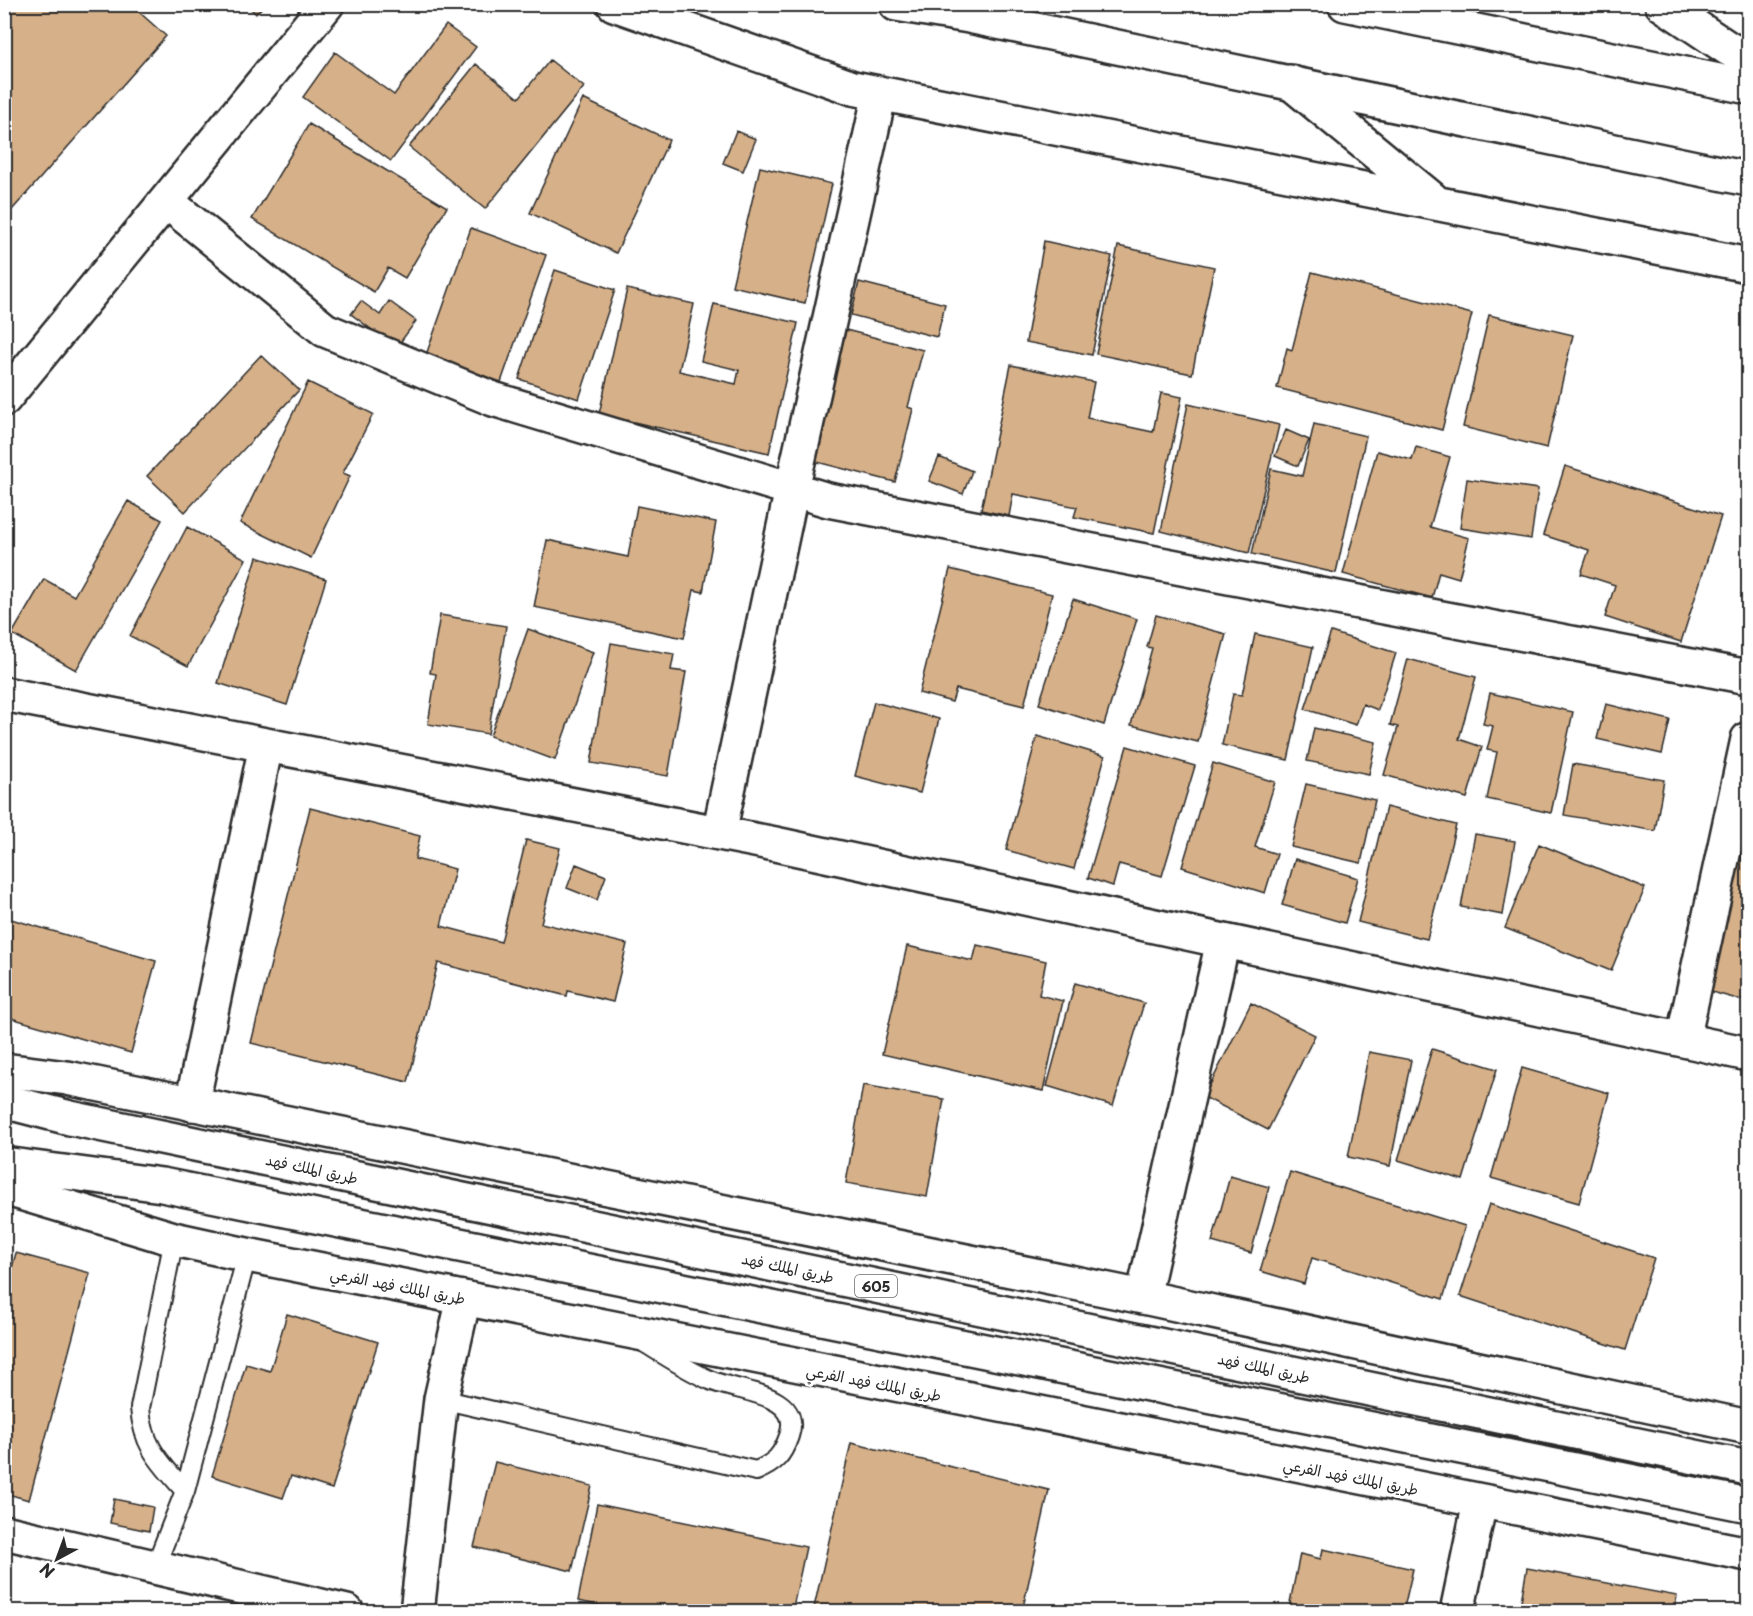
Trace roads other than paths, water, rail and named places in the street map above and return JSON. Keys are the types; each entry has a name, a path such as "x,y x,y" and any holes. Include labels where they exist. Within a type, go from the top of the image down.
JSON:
{"main road":[{"path":"4,399 327,4"},
{"path":"614,4 853,88 1749,265"},
{"path":"896,4 969,16 1749,179"},
{"path":"1345,4 1749,87"},
{"path":"1662,4 1729,49 1749,57"},
{"path":"1290,82 1435,202"},
{"path":"719,834 792,489 880,93"},
{"path":"166,201 325,330 493,399 828,500 1749,677"},
{"path":"4,694 719,834 1749,1054"},
{"path":"1683,1040 1749,739"},
{"path":"192,1104 266,745"},
{"path":"1143,1297 1223,941"},
{"path":"4,1070 67,1078 1143,1297 1749,1427"},
{"name":"طريق الملك فهد","path":"4,1101 70,1118 1749,1468"},
{"path":"4,1164 162,1185 1749,1505"},
{"name":"طريق الملك فهد الفرعي","path":"4,1188 174,1239 247,1255 628,1333 1749,1554"},
{"path":"417,1611 441,1399 464,1298"},
{"path":"1457,1611 1480,1502"},
{"path":"9,1540 155,1567 347,1611"}],"lane":[{"path":"174,1239 140,1408 141,1429 150,1450 185,1491"},
{"path":"155,1567 185,1491 247,1255"},
{"path":"441,1399 756,1471 774,1463 784,1449 791,1430 790,1417 782,1405 770,1397 699,1375 628,1333"}]}
